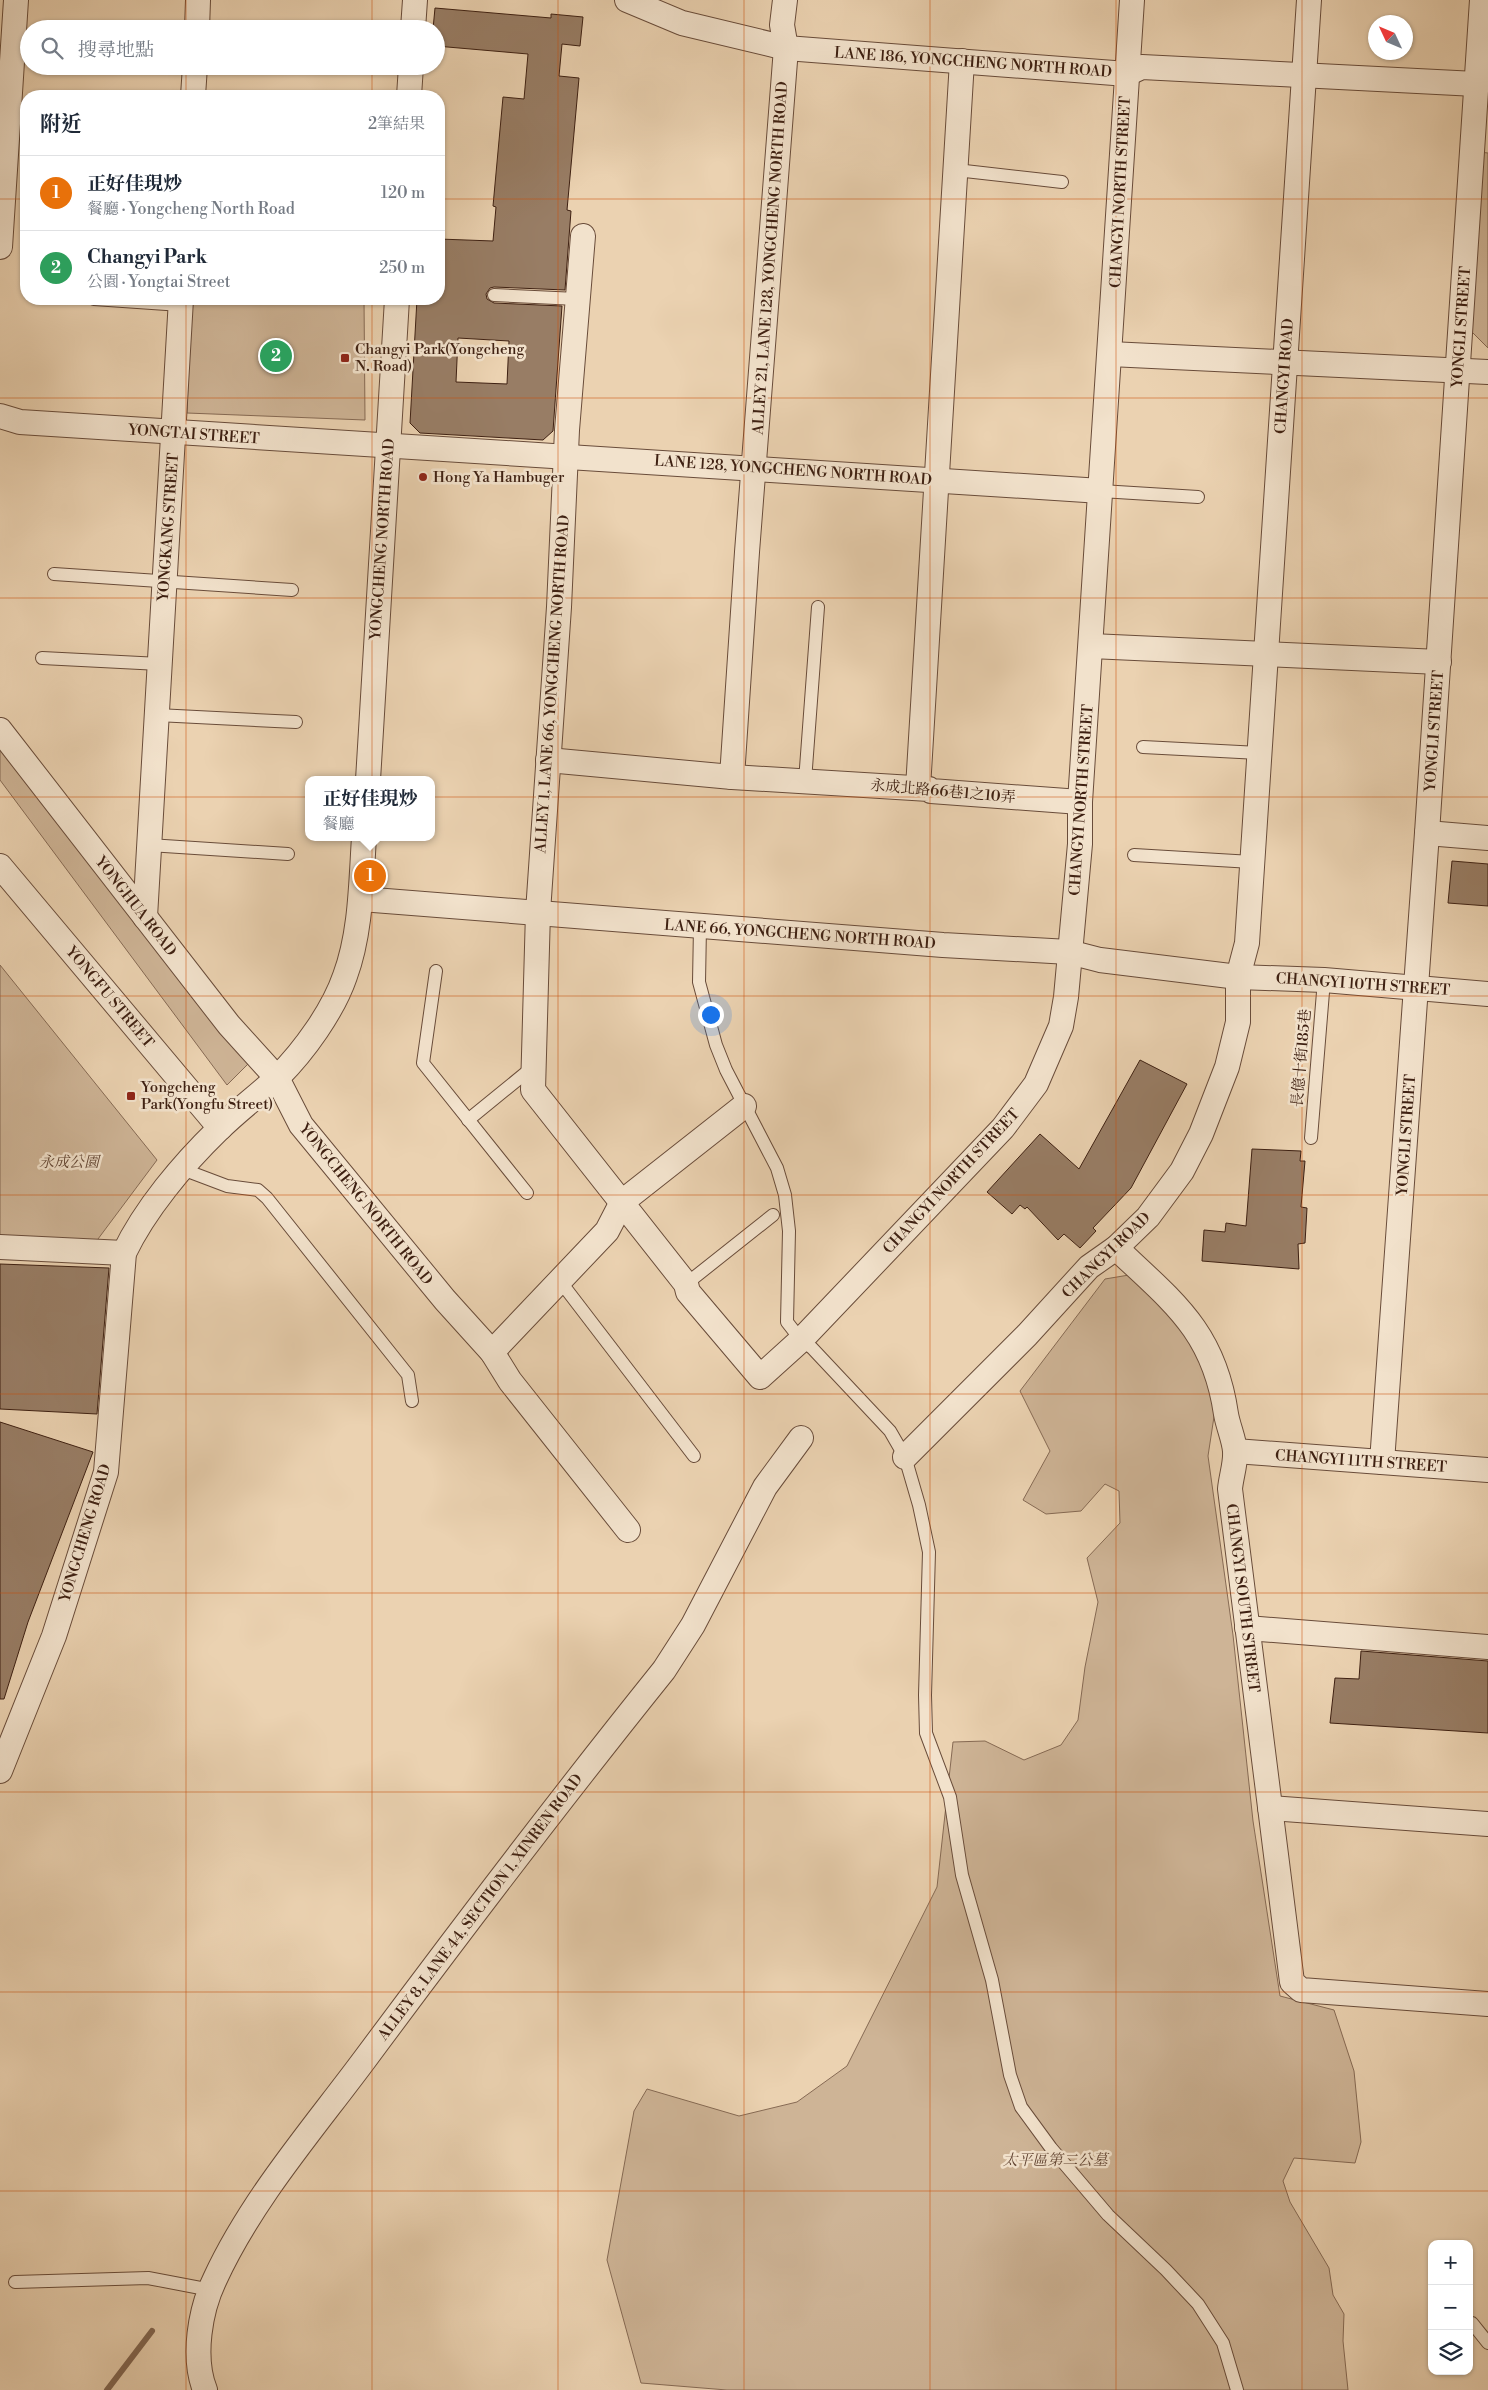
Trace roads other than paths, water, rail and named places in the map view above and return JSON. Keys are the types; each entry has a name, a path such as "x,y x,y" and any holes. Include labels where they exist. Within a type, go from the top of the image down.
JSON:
{"street":[{"path":"0,247 16,0"},
{"path":"197,20 198,0"},
{"path":"414,20 415,0"},
{"name":"LANE 186, YONGCHENG NORTH ROAD","path":"627,0 682,23 786,48 1127,74 1142,67 1476,84"},
{"name":"ALLEY 21, LANE 128, YONGCHENG NORTH ROAD","path":"732,777 786,48 782,25 785,0"},
{"name":"CHANGYI NORTH STREET","path":"760,1377 800,1340 1003,1128 1025,1101 1042,1071 1060,1026 1066,997 1080,844 1080,802 1132,0"},
{"name":"CHANGYI ROAD","path":"906,1456 1027,1335 1089,1267 1116,1248 1148,1217 1182,1170 1201,1134 1227,1067 1238,1022 1238,977 1247,943 1309,0"},
{"name":"YONGLI STREET","path":"1382,1462 1427,833 1482,0"},
{"path":"918,788 962,61"},
{"path":"193,90 194,75"},
{"path":"409,90 410,75"},
{"name":"ALLEY 1, LANE 66, YONGCHENG NORTH ROAD","path":"583,236 566,456 559,607 538,912 533,1090 686,1284 688,1292 760,1377"},
{"name":"YONGKANG STREET","path":"145,917 181,305"},
{"name":"YONGCHENG NORTH ROAD","path":"368,776 397,305"},
{"path":"1110,354 1488,372"},
{"name":"YONGTAI STREET","path":"0,416 20,422 389,445"},
{"name":"LANE 128, YONGCHENG NORTH ROAD","path":"389,445 1101,491"},
{"path":"1091,646 1438,662"},
{"name":"YONGHUA ROAD","path":"0,730 228,1025 277,1078"},
{"name":"永成北路66巷1之10弄","path":"548,760 732,777 918,788 1080,802"},
{"path":"1427,833 1488,838"},
{"path":"277,1078 290,1064 330,1010 346,976 360,898 364,841"},
{"name":"YONGFU STREET","path":"0,866 220,1128"},
{"name":"LANE 66, YONGCHENG NORTH ROAD","path":"360,898 700,926 1069,952 1100,960 1238,977"},
{"name":"CHANGYI 10TH STREET","path":"1238,977 1324,980 1488,994"},
{"name":"YONGCHENG NORTH ROAD","path":"277,1078 301,1125 445,1300 492,1352 510,1381 628,1530"},
{"name":"YONGCHENG ROAD","path":"0,1772 54,1636 106,1472 124,1253 133,1235 182,1168 220,1128 277,1078"},
{"path":"492,1352 607,1231 622,1202 744,1106"},
{"path":"0,1246 124,1253"},
{"name":"CHANGYI SOUTH STREET","path":"1116,1248 1181,1310 1202,1339 1216,1369 1223,1392 1226,1416 1235,1451 1230,1489 1292,1982 1301,1990 1488,2004"},
{"name":"ALLEY 8, LANE 44, SECTION 1, XINREN ROAD","path":"205,2390 198,2357 204,2311 214,2280 244,2227 280,2173 464,1926 664,1670 693,1625 765,1487 801,1438"},
{"name":"CHANGYI 11TH STREET","path":"1235,1451 1488,1470"},
{"path":"1247,1628 1488,1647"},
{"path":"1270,1808 1488,1824"}],"lane":[{"path":"956,170 1062,182"},
{"path":"494,295 577,299"},
{"name":"LANE 128, YONGCHENG NORTH ROAD","path":"1101,491 1198,497"},
{"path":"54,574 164,583 292,590"},
{"path":"805,781 818,607"},
{"path":"42,658 160,664"},
{"path":"157,715 296,722"},
{"path":"1142,747 1259,753"},
{"path":"149,846 288,854"},
{"path":"1134,854 1252,862"},
{"path":"700,926 699,982 716,1045 744,1106 776,1168 786,1195 789,1231 787,1322 800,1340 812,1348 890,1431 906,1456 929,1552 924,1695 926,1733 950,1798 962,1875 992,1980 1010,2075 1021,2108 1051,2148 1108,2215 1166,2270 1198,2304 1223,2343 1237,2390"},
{"path":"436,971 423,1063 527,1193"},
{"name":"長億十街185巷","path":"1311,1138 1324,980"},
{"path":"468,1120 534,1067"},
{"path":"182,1168 227,1186 258,1190 267,1198 408,1375 412,1401"},
{"path":"686,1284 773,1215"},
{"path":"560,1281 694,1456"},
{"path":"15,2282 148,2278 211,2290"},
{"path":"1473,2324 1488,2343"}],"waterway":[{"path":"107,2390 152,2331"}],"place":[{"name":"Changyi Park","path":"276,356"},
{"name":"Changyi Park(Yongcheng N. Road)","path":"345,358"},
{"name":"Hong Ya Hambuger","path":"423,477"},
{"name":"正好佳現炒","path":"370,876"},
{"name":"Yongcheng Park(Yongfu Street)","path":"131,1096"}],"park label":[{"name":"永成公園","path":"69,1162"},
{"name":"太平區第二公墓","path":"1055,2160"}]}
